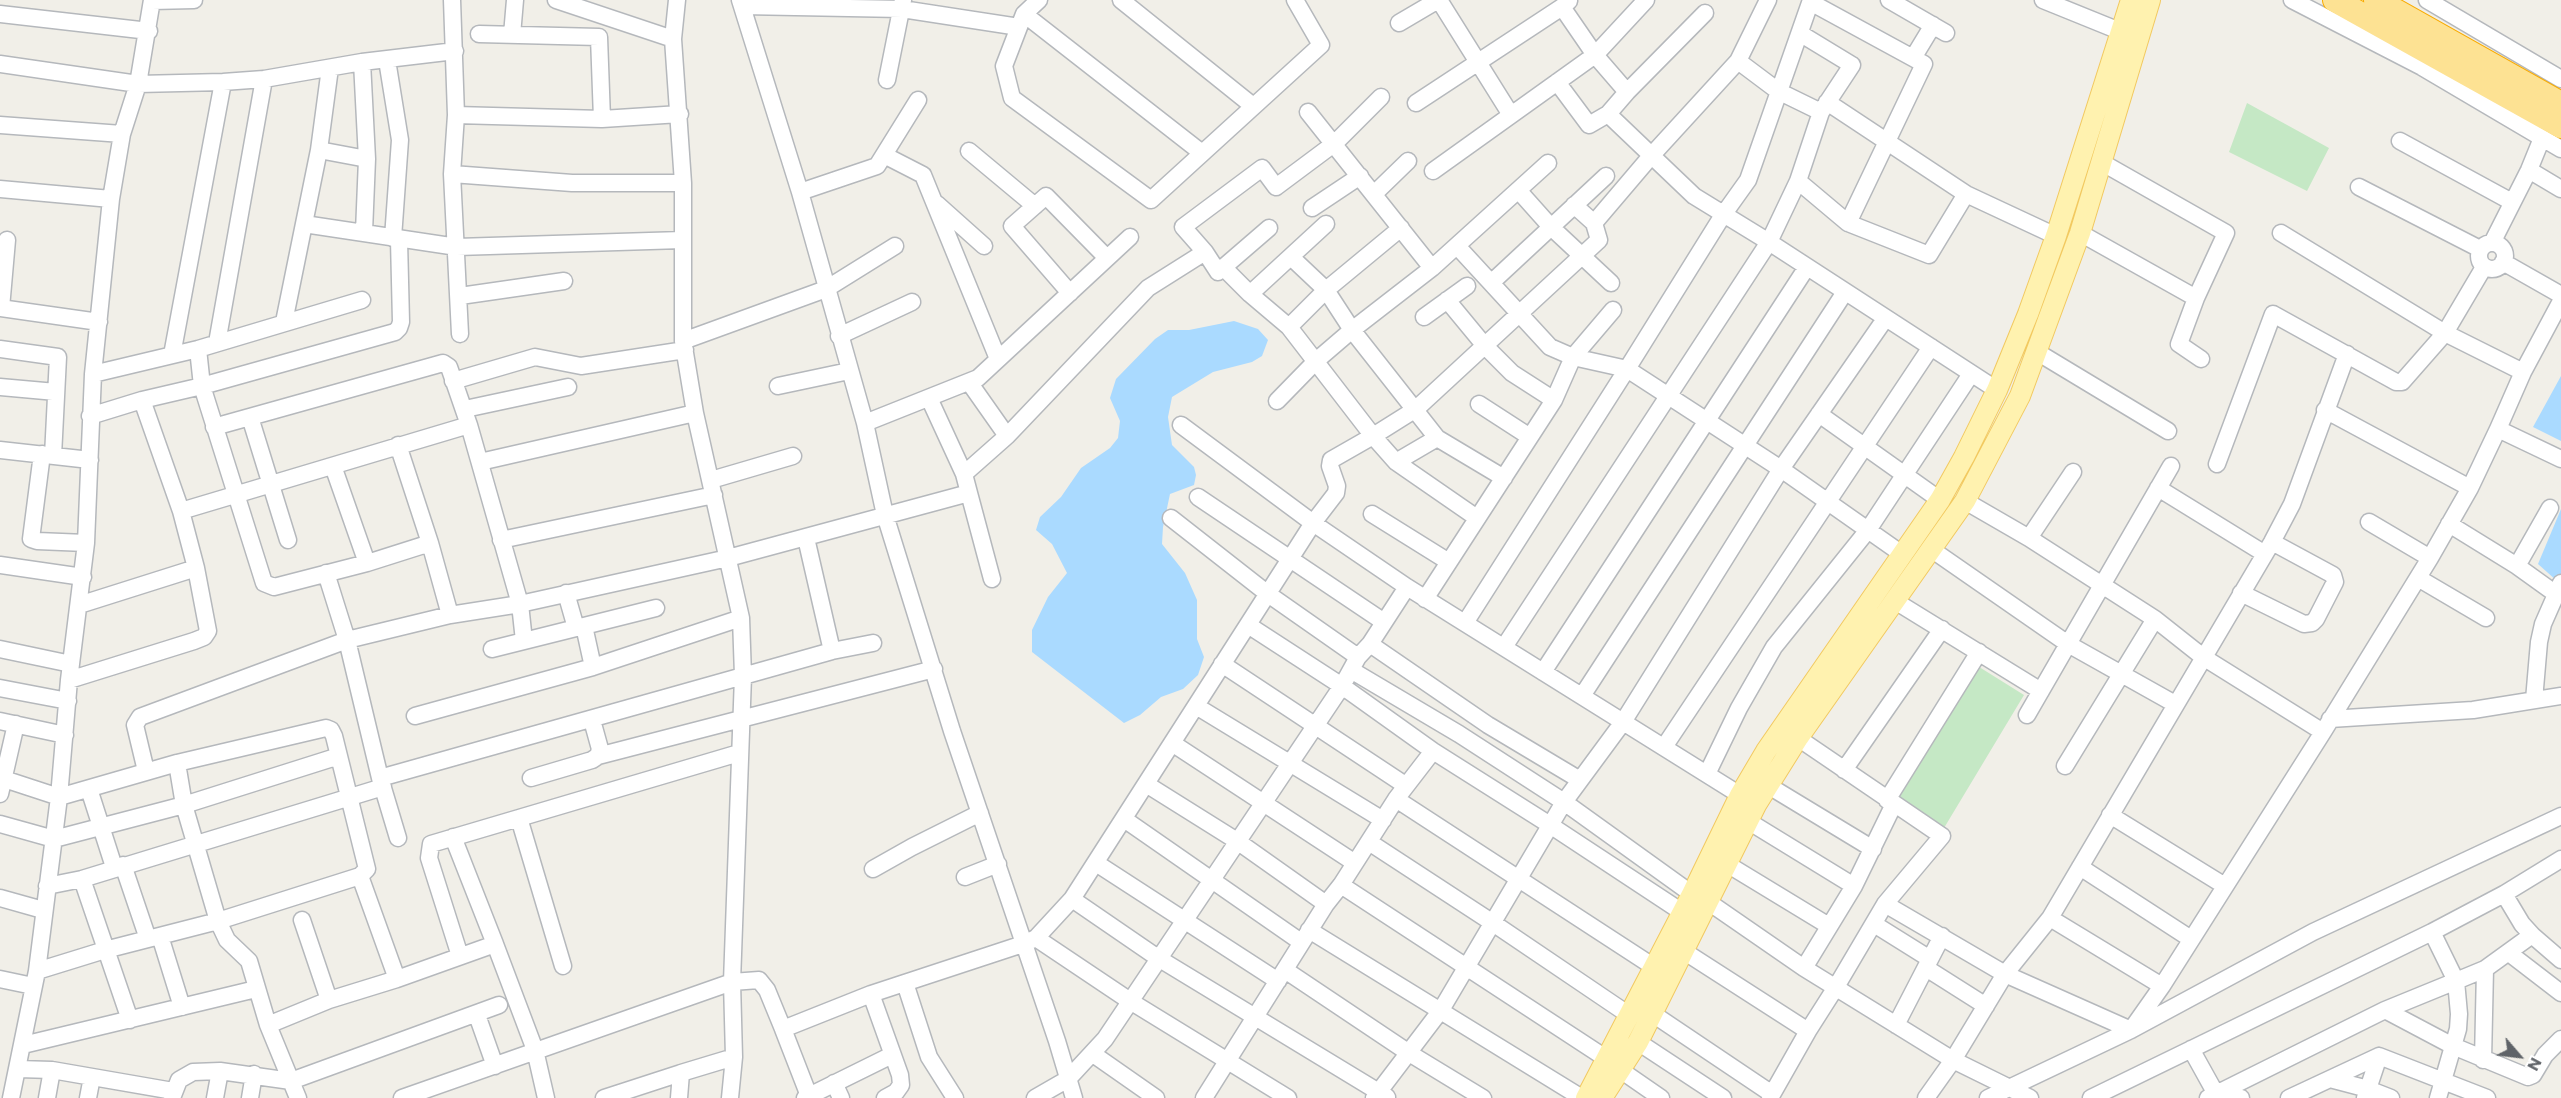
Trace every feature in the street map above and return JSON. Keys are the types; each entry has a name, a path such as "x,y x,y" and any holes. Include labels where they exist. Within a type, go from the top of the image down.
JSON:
{"highway":[{"path":"2335,0 2551,132"},
{"path":"2376,0 2561,104"}],"main road":[{"path":"1584,1098 1613,1064 1638,1042 1682,950 1699,898 1740,795 1802,697 1940,500 1997,390 2056,236 2131,0"},
{"path":"1602,1098 1629,1015 1682,912 1699,898 1727,864 1748,821 1798,738 1965,501 2020,396 2079,233 2150,0"}],"street":[{"path":"11,1098 35,978 59,797 70,672 86,543 93,374 111,199 123,134 138,84 152,1 194,0"},
{"path":"452,0 456,115 452,174 460,296 460,334"},
{"path":"512,35 516,0"},
{"path":"556,0 674,39"},
{"path":"677,0 674,39 683,183 684,346 695,413 741,618 743,676 732,982 734,1057 730,1098"},
{"path":"1039,0 1021,20 1004,66 1012,98 1151,201 1321,45 1298,5 1287,0"},
{"path":"1121,0 1253,106"},
{"path":"1399,23 1438,0 1512,115"},
{"path":"1433,171 1595,55 1646,0"},
{"path":"1594,223 1651,156 1738,61 1768,0"},
{"path":"1889,0 1909,5 1940,29 1913,58"},
{"path":"2043,0 2122,32"},
{"path":"2292,0 2551,132 2561,149"},
{"path":"2427,0 2561,79"},
{"path":"1465,623 1722,215 1748,180 1811,2 1924,64 1848,224"},
{"path":"1074,1098 1029,941 980,813 885,515 865,423 800,192 741,3 902,5 1021,20 1202,153"},
{"path":"1416,103 1566,4 1595,55 1627,92"},
{"path":"887,80 902,5"},
{"path":"1557,82 1589,125 1608,114 1705,13"},
{"path":"0,14 148,31"},
{"path":"1504,648 1769,242 1798,181 1824,107 1852,65 1801,33"},
{"path":"479,34 599,37 602,119"},
{"path":"0,64 138,84 223,82 264,79 362,62 455,51"},
{"path":"90,416 395,332 399,328 401,322 396,239 400,140 387,60"},
{"path":"1738,61 1778,91 1824,107 1888,141 1966,194 2056,236"},
{"path":"362,62 367,159 364,232"},
{"path":"284,322 319,150 330,68"},
{"path":"217,343 264,79"},
{"path":"172,355 223,82"},
{"path":"1269,228 1218,272 1205,252 1183,227 1262,168 1276,187 1335,143 1381,97"},
{"path":"800,192 877,166 918,100"},
{"path":"1308,112 1335,143 1432,268"},
{"path":"456,115 602,119 680,114"},
{"path":"1608,114 1685,189 1722,215 1769,242 1997,390"},
{"path":"0,125 123,134"},
{"path":"2359,187 2486,246 2501,247 2505,257 2503,262 2494,269 2484,267 2479,258 2486,246 2512,202 2551,132"},
{"path":"2400,141 2512,202"},
{"path":"319,150 367,159"},
{"path":"969,151 1035,206"},
{"path":"884,155 923,175 998,359"},
{"path":"1374,194 1408,161"},
{"path":"2101,162 2226,233 2196,298 2179,344 2201,358"},
{"path":"1277,401 1317,360 1432,268 1548,163"},
{"path":"2529,170 2561,189"},
{"path":"452,174 573,183 683,183"},
{"path":"1312,208 1360,176"},
{"path":"1491,283 1606,176"},
{"path":"1798,181 1848,224 1929,255 1966,194"},
{"path":"0,189 111,199"},
{"path":"1518,190 1551,227 1611,283"},
{"path":"1070,293 1012,226 1046,196 1107,258"},
{"path":"934,201 984,246"},
{"path":"783,1029 870,994 1029,941 1072,899 1337,489 1330,466 1331,460 1416,409 1599,240 1594,223 1574,205"},
{"path":"304,224 457,247 682,240"},
{"path":"1250,294 1326,224"},
{"path":"1288,327 1326,290 1401,228"},
{"path":"2079,233 2196,298"},
{"path":"2281,233 2445,333 2523,372"},
{"path":"865,423 978,378 1130,237"},
{"path":"7,240 1,308 99,322"},
{"path":"453,381 535,357 573,367 684,346 826,289 895,246"},
{"path":"1457,246 1550,347 1573,357 1627,369 1781,469 1902,554"},
{"path":"964,474 1007,436 1148,288 1205,252"},
{"path":"1291,257 1326,290 1352,330 1437,438 1504,478"},
{"path":"2503,262 2561,295"},
{"path":"1223,267 1288,327 1317,360 1373,436 1396,462 1477,518"},
{"path":"1543,672 1807,267"},
{"path":"2217,464 2273,314 2396,381 2402,382 2445,333 2484,267"},
{"path":"460,296 564,281"},
{"path":"1424,317 1467,286"},
{"path":"1582,696 1845,292"},
{"path":"93,374 198,349 362,300"},
{"path":"1447,300 1485,346 1512,373 1554,400"},
{"path":"2131,1030 2162,986 2430,558 2470,488 2523,372 2561,301"},
{"path":"839,336 912,302"},
{"path":"1425,598 1554,400 1573,357 1613,310"},
{"path":"1072,899 1158,958 1255,1016 1380,1096 1441,1010 1520,880 1564,802 1623,722 1781,469 1886,319"},
{"path":"1664,747 1826,501 1931,347"},
{"path":"0,349 58,357 48,455 31,538 37,541 86,543"},
{"path":"198,349 201,386 264,583 274,586 367,563 430,543"},
{"path":"2037,352 2168,431"},
{"path":"1926,1098 1953,1060 2006,974 2050,918 2269,548 2292,504 2347,354"},
{"path":"214,427 443,363 449,367 467,417 520,604 524,641"},
{"path":"778,386 849,371"},
{"path":"1707,774 1738,708 1774,647 1868,530 1971,374"},
{"path":"969,382 1007,436"},
{"path":"0,387 56,392"},
{"path":"182,510 333,466 398,445 467,417 568,387"},
{"path":"929,398 964,474 992,579"},
{"path":"0,649 70,672 204,637 208,632 182,510 142,400"},
{"path":"1479,404 1530,437"},
{"path":"2325,410 2470,488"},
{"path":"480,462 695,413"},
{"path":"1819,414 1940,500"},
{"path":"250,417 288,540"},
{"path":"1182,425 1313,523 1407,587 1740,795"},
{"path":"2498,429 2561,459"},
{"path":"1396,462 1437,438"},
{"path":"398,445 430,543 450,615"},
{"path":"0,450 90,460"},
{"path":"501,540 713,487 793,456"},
{"path":"333,466 367,563"},
{"path":"2027,715 2171,466"},
{"path":"2029,538 2073,472"},
{"path":"2158,488 2269,548 2333,575 2335,582 2316,619 2312,623 2304,624 2241,593"},
{"path":"146,771 135,725 140,717 347,640 450,615 520,604 728,558 969,493"},
{"path":"1197,498 1384,622"},
{"path":"1965,501 2029,538 2155,619 2203,657 2327,725 2461,712 2561,696"},
{"path":"2517,566 2550,508"},
{"path":"1372,514 1449,562"},
{"path":"1170,518 1354,663 1564,802 1699,898 1804,968 1953,1060 2030,1098"},
{"path":"2369,522 2430,558"},
{"path":"2449,524 2558,589 2543,624 2539,642 2534,700"},
{"path":"806,538 832,651"},
{"path":"1931,549 2068,644 2175,704"},
{"path":"0,565 83,577"},
{"path":"80,605 196,568"},
{"path":"326,573 347,640 381,783 398,838"},
{"path":"2418,578 2486,618"},
{"path":"1035,1098 1068,1079 1093,1054 1407,587"},
{"path":"566,593 593,667"},
{"path":"1895,601 2041,691"},
{"path":"492,649 656,608"},
{"path":"415,716 593,667 741,618"},
{"path":"2065,766 2155,619"},
{"path":"1248,625 1342,686 1433,751 1682,912"},
{"path":"1844,770 1942,629"},
{"path":"47,886 82,879 119,866 196,845 350,797 381,783 592,720 832,651 873,643"},
{"path":"1370,644 1488,725 1580,780"},
{"path":"1804,968 1854,886 1873,849 1891,802 1979,652"},
{"path":"1222,664 1314,726 1520,880 1654,967"},
{"path":"531,778 592,760 598,756 742,717 934,669"},
{"path":"0,688 68,701"},
{"path":"1196,706 1383,820"},
{"path":"592,720 600,750 598,756"},
{"path":"0,979 35,978 105,950 218,921 360,876 367,868 331,730 326,728 177,763 59,797 2,786 8,723 65,735"},
{"path":"1653,1014 1771,1096 1808,1030 1885,904 1942,836 1798,738"},
{"path":"1172,743 1264,801 1355,863"},
{"path":"1204,1098 1326,904 1341,885 1400,792 1433,751"},
{"path":"460,956 429,858 431,844 740,753"},
{"path":"0,824 54,839 184,805 339,756"},
{"path":"177,763 184,805 218,921 227,940 249,961 256,989 290,1090"},
{"path":"1146,784 1237,840 1326,904"},
{"path":"1769,786 1873,849"},
{"path":"89,789 100,826 154,937 182,1007"},
{"path":"873,869 980,813"},
{"path":"2110,815 2225,886"},
{"path":"1989,1098 2131,1030 2313,932 2561,816"},
{"path":"519,818 563,966"},
{"path":"1124,819 1211,879 1305,936 1441,1010 1584,1098"},
{"path":"1748,821 1854,886"},
{"path":"453,837 534,1050 546,1098"},
{"path":"1369,842 1493,922 1629,1015"},
{"path":"2091,1098 2432,932 2504,894 2561,859"},
{"path":"1096,863 1184,920 1282,975 1483,1098"},
{"path":"965,877 998,864"},
{"path":"1727,864 1829,926"},
{"path":"2080,867 2191,939"},
{"path":"360,876 397,979"},
{"path":"82,879 130,1020"},
{"path":"1341,885 1661,1098"},
{"path":"2504,894 2522,924 2561,960"},
{"path":"0,898 43,910"},
{"path":"1885,904 2006,974 2131,1030"},
{"path":"2050,918 2162,986"},
{"path":"302,920 329,1000"},
{"path":"1874,924 1986,1006"},
{"path":"2432,932 2456,981 2459,1014 2453,1046 2438,1098"},
{"path":"2213,1096 2385,1010 2485,969 2532,935"},
{"path":"1896,1025 1942,936"},
{"path":"1029,941 1288,1098"},
{"path":"268,1025 329,1000 397,979 495,944"},
{"path":"1682,950 1808,1030"},
{"path":"2510,953 2561,993"},
{"path":"2484,1060 2485,969"},
{"path":"402,1098 419,1095 534,1050 732,982 759,980 767,990 807,1097 838,1091 892,1055"},
{"path":"905,983 929,1057 955,1098"},
{"path":"23,1045 256,989"},
{"path":"870,994 901,1084 896,1092 885,1098"},
{"path":"290,1090 499,1005"},
{"path":"2385,1010 2453,1046 2531,1077 2545,1055 2560,1041"},
{"path":"477,1015 495,1066"},
{"path":"1638,1042 1723,1098"},
{"path":"2191,1049 2213,1096"},
{"path":"1093,1054 1156,1098"},
{"path":"2366,1093 2379,1056"},
{"path":"2289,1098 2379,1056 2487,1098"},
{"path":"604,1098 734,1057"},
{"path":"18,1069 52,1070 92,1077 133,1092 172,1095 179,1080 193,1072 220,1071 254,1074 290,1090 298,1098"},
{"path":"47,1098 52,1070"},
{"path":"215,1098 220,1071"},
{"path":"679,1098 681,1072"},
{"path":"250,1098 254,1074"},
{"path":"88,1098 92,1077"},
{"path":"2330,1079 2366,1093 2391,1098"},
{"path":"2213,1096 2241,1098"}],"green space":[{"path":"2247,103 2329,148 2307,191 2229,152"},
{"path":"1976,665 2024,695 1944,828 1897,798"}],"water":[{"path":"1234,321 1258,329 1268,340 1262,356 1252,362 1213,372 1172,397 1168,417 1172,445 1194,467 1196,475 1194,485 1170,494 1162,544 1185,573 1197,600 1197,639 1204,657 1198,675 1183,689 1161,697 1140,715 1124,723 1032,652 1032,630 1048,597 1067,573 1052,544 1036,530 1040,517 1061,497 1081,468 1110,448 1118,438 1120,421 1110,398 1116,379 1155,339 1168,330 1189,330"},
{"path":"2561,376 2561,441 2533,427"},
{"path":"2561,509 2561,574 2557,581 2538,564"}]}
